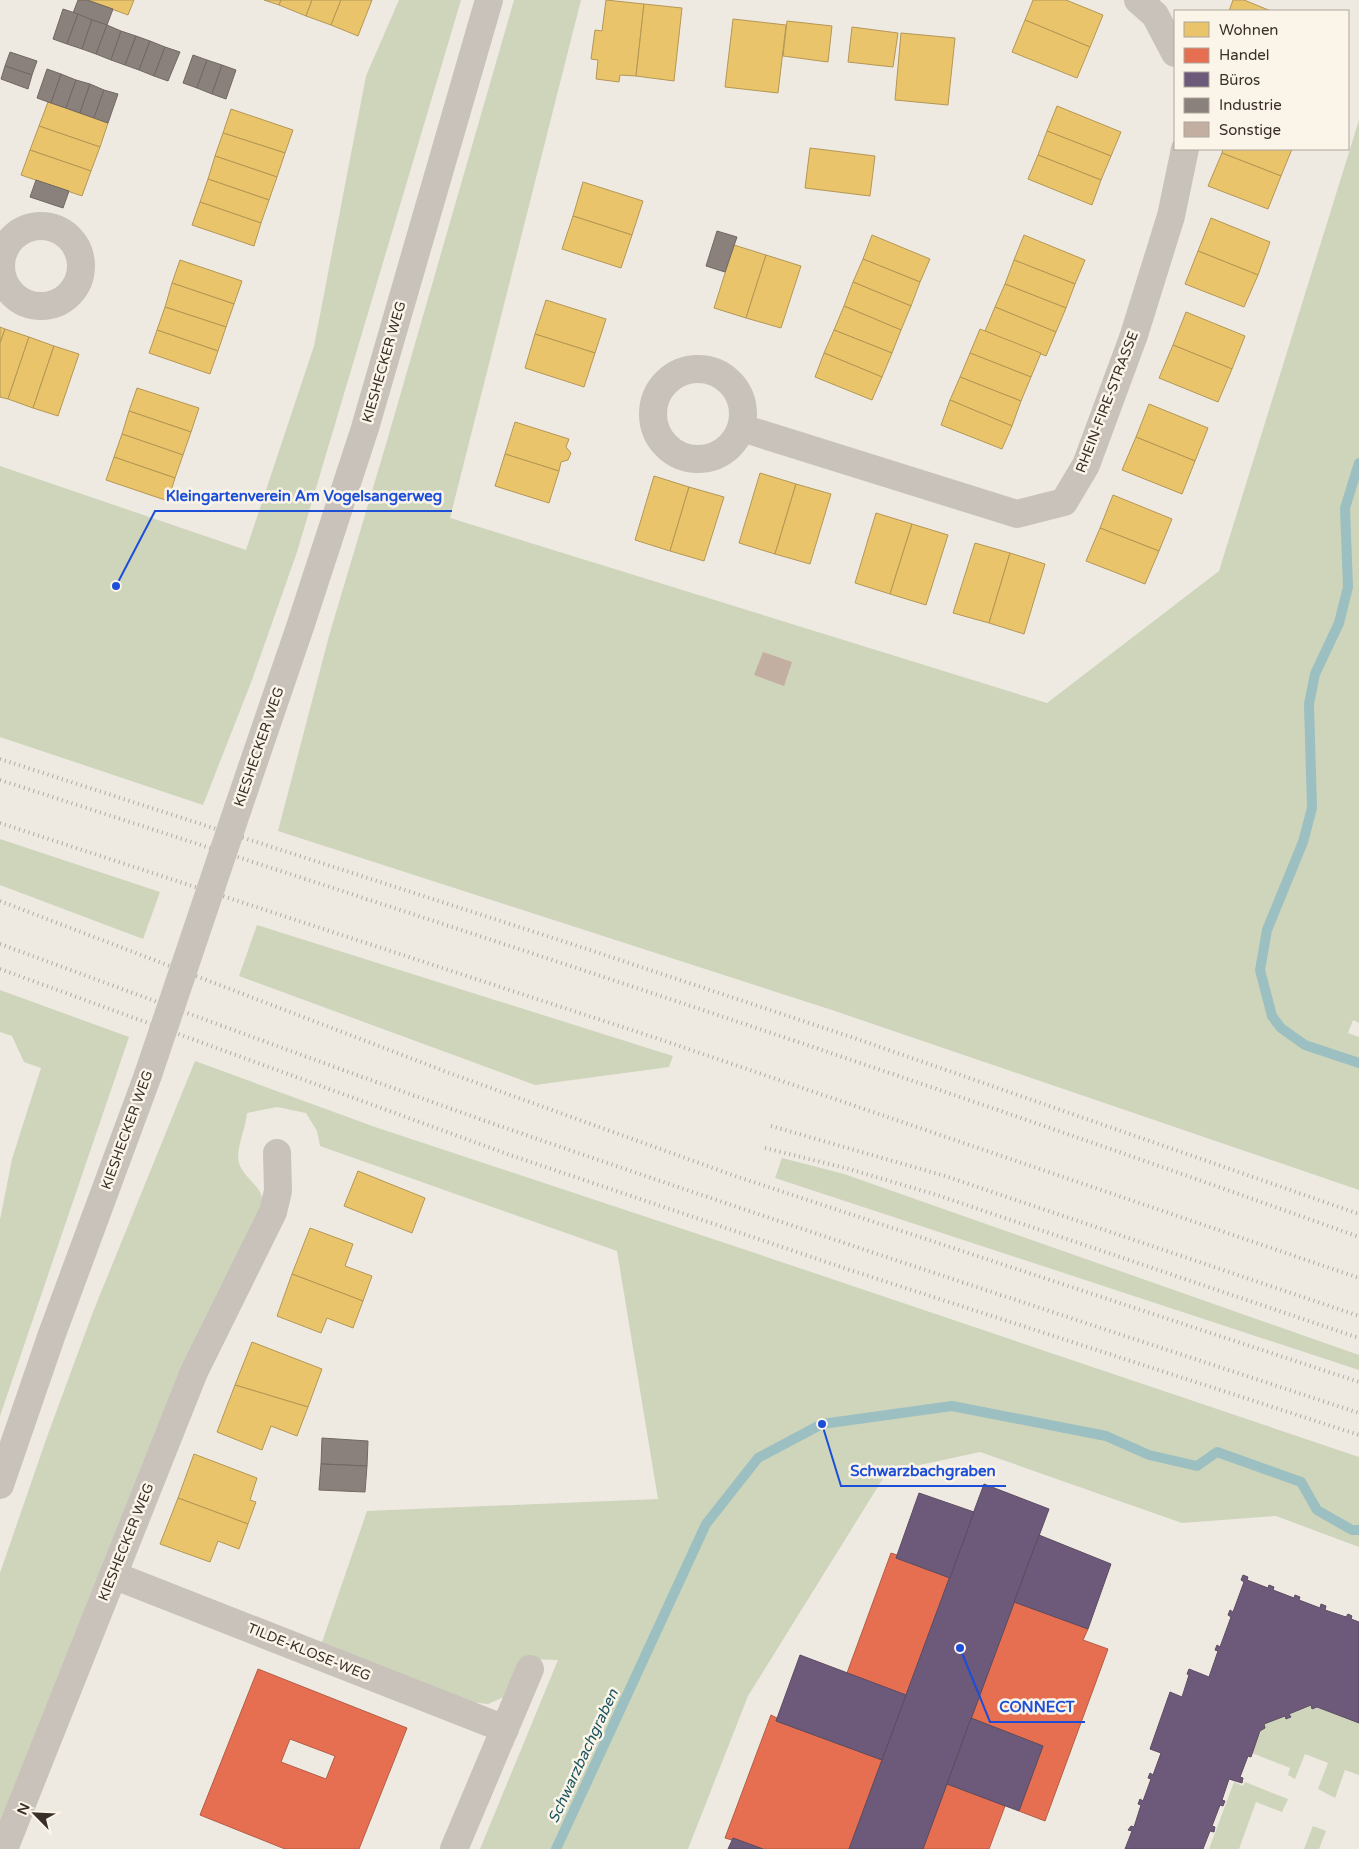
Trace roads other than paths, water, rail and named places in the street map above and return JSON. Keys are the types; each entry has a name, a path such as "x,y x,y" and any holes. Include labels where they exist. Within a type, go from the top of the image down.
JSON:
{"street":[{"name":"KIESHECKER WEG","path":"0,1485 55,1325 148,1075 300,627 365,428 489,0"},
{"path":"1138,0 1155,15 1174,51"},
{"name":"RHEIN-FIRE-STRASSE","path":"742,428 1017,514 1064,502 1086,465 1134,335 1171,216 1185,150"},
{"name":"KIESHECKER WEG","path":"4,1849 194,1372 273,1212 278,1192 277,1153"},
{"name":"TILDE-KLOSE-WEG","path":"113,1575 504,1729"},
{"path":"454,1849 530,1669"}],"waterway":[{"name":"Schwarzbachgraben","path":"1359,463 1345,508 1348,587 1339,623 1315,674 1309,704 1312,808 1303,842 1267,930 1260,970 1272,1016 1281,1028 1305,1045 1359,1063"},
{"name":"Schwarzbachgraben","path":"556,1849 706,1524 758,1458 822,1424 952,1406 1106,1436 1149,1455 1197,1466 1217,1452 1301,1482 1317,1510 1352,1530 1359,1530"}],"railway":[{"path":"0,759 584,948 860,1040 1359,1214"},
{"path":"0,780 511,946 851,1060 1359,1237"},
{"path":"0,823 659,1039 1359,1278"},
{"path":"0,901 452,1074 738,1177 1359,1382"},
{"path":"0,944 326,1064 627,1170 1359,1413"},
{"path":"0,969 510,1155 850,1270 1359,1435"},
{"path":"771,1126 945,1176 1359,1316"},
{"path":"765,1148 849,1169 937,1195 1359,1338"}],"place":[{"name":"Kleingartenverein Am Vogelsangerweg","path":"116,586"},
{"name":"Schwarzbachgraben","path":"822,1424"},
{"name":"CONNECT","path":"960,1648"}]}
